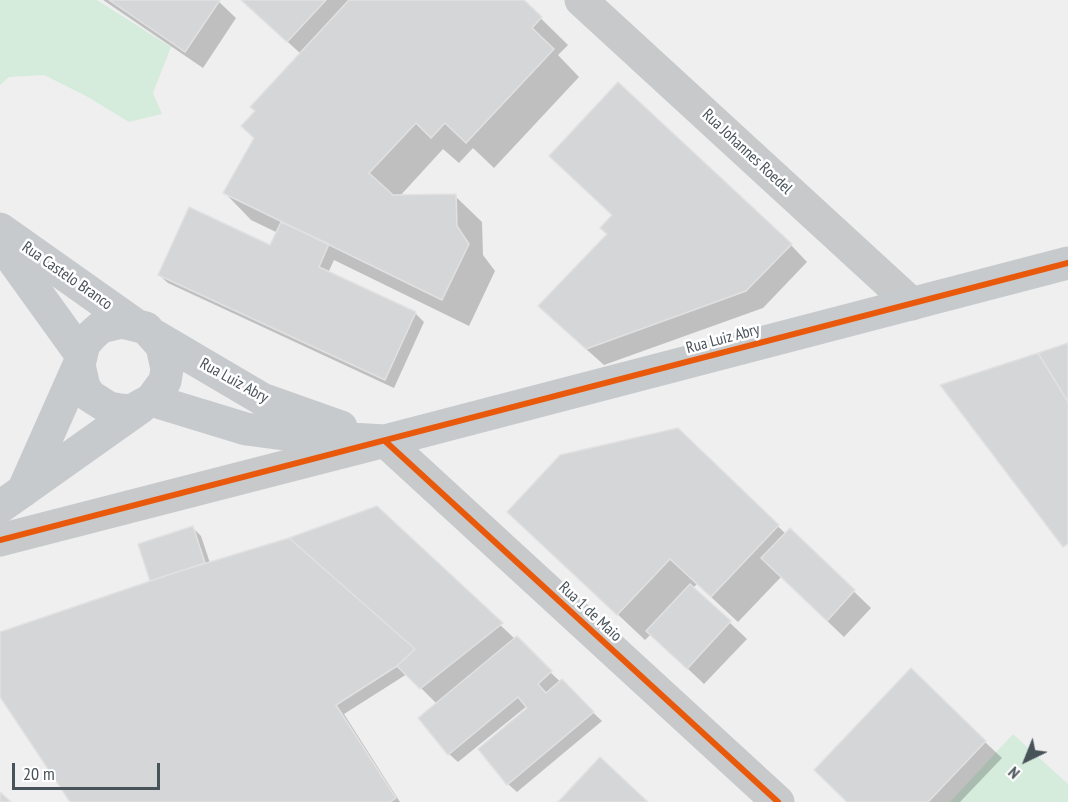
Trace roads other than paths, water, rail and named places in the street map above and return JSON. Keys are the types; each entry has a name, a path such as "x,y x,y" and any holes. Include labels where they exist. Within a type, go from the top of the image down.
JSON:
{"main road":[{"name":"Rua Castelo Branco","path":"0,229 144,329"},
{"name":"Rua Castelo Branco","path":"0,242 80,359"},
{"name":"Rua Luiz Abry","path":"146,404 246,429 385,441 1068,263"},
{"path":"122,322 144,329 164,351 167,369 165,381 146,404 12,499 80,359 84,344 101,327 122,322"},
{"name":"Rua Luiz Abry","path":"144,329 262,399 385,441"},
{"path":"80,359 84,387 99,403 120,410 146,404"}],"street":[{"name":"Rua Johannes Roedel","path":"581,0 912,304"},
{"path":"0,540 385,441"},
{"name":"Rua 1 de Maio","path":"385,441 778,802"}]}
